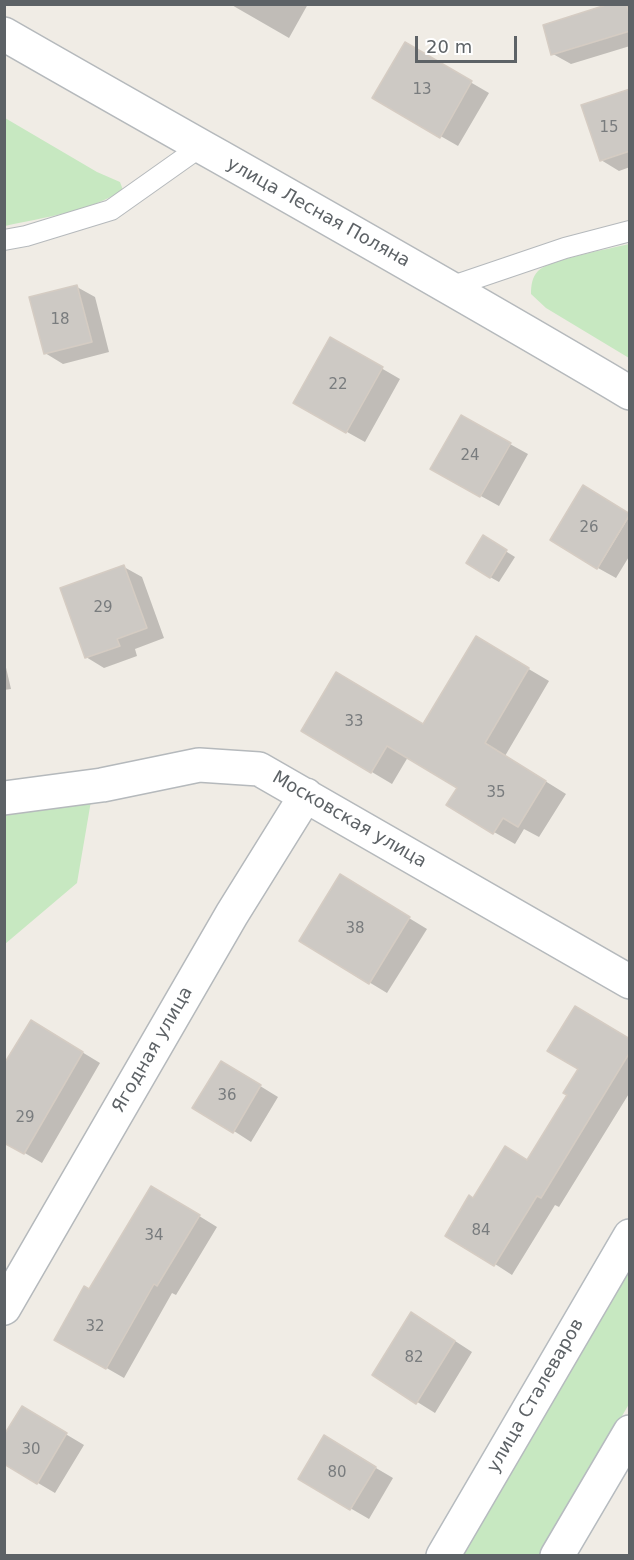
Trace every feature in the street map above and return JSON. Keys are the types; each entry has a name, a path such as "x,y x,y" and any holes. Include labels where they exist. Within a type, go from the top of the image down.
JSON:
{"street":[{"name":"улица Лесная Поляна","path":"4,34 450,287 630,393"},
{"name":"Московская улица","path":"4,798 102,785 199,765 259,769 630,982"},
{"name":"Ягодная улица","path":"4,1308 232,914 306,795"},
{"name":"улица Сталеваров","path":"442,1556 630,1236"},
{"path":"557,1556 630,1432"}],"lane":[{"path":"4,240 26,236 111,210 200,147"},
{"path":"450,287 565,248 630,231"}],"green space":[{"path":"5,118 97,172 120,182 123,190 81,209 5,226"},
{"path":"630,244 629,358 546,308 531,294 534,276 545,267 555,262"},
{"path":"91,801 77,883 5,944 5,811"},
{"path":"629,1266 629,1404 541,1555 461,1556"}],"building":[{"path":"609,4 626,4 630,16 630,31 551,55 543,25"},
{"path":"405,42 472,81 440,138 372,98"},
{"path":"630,89 630,151 600,161 581,105"},
{"path":"77,285 92,342 44,354 29,297"},
{"path":"330,337 383,367 346,433 293,403"},
{"path":"461,415 511,443 480,497 430,469"},
{"path":"583,485 630,514 597,569 550,540"},
{"path":"483,535 507,550 490,578 466,563"},
{"path":"124,565 147,628 117,639 120,646 85,658 60,588"},
{"path":"476,636 529,668 485,743 546,781 518,827 503,818 493,834 446,805 457,788 387,746 371,773 301,731 336,672 423,724"},
{"path":"340,874 410,917 369,984 299,941"},
{"path":"575,1006 630,1039 630,1052 541,1198 537,1196 494,1266 445,1236 469,1195 473,1198 505,1146 527,1160 567,1095 563,1093 578,1069 547,1051"},
{"path":"31,1020 83,1052 24,1154 4,1143 4,1064"},
{"path":"221,1061 261,1085 233,1133 192,1108"},
{"path":"151,1186 200,1215 157,1286 154,1284 106,1369 54,1340 84,1286 89,1289"},
{"path":"411,1312 455,1341 416,1404 372,1375"},
{"path":"22,1406 67,1433 37,1484 4,1464 4,1435"},
{"path":"324,1435 376,1467 350,1510 298,1479"}]}
